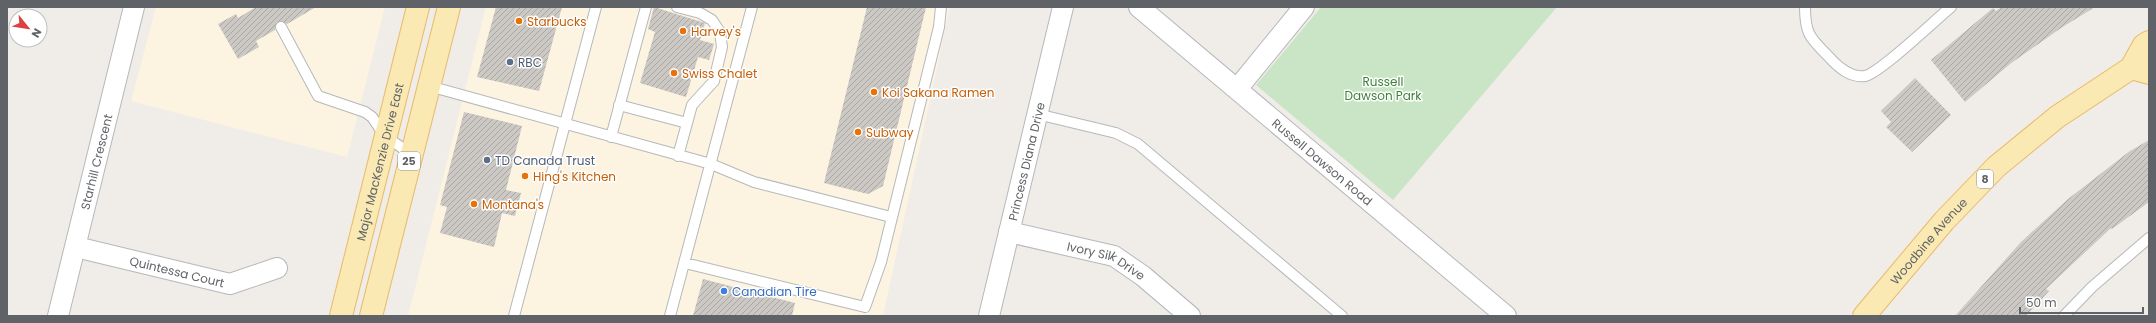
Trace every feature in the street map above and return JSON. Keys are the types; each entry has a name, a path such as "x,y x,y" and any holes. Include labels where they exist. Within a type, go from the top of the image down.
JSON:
{"main road":[{"name":"Major MacKenzie Drive East","path":"341,316 418,7"},
{"name":"25","path":"371,316 449,7"},
{"name":"Woodbine Avenue","path":"1864,316 1944,221 1996,167 2057,117 2140,70 2144,45 2149,42"}],"street":[{"name":"Starhill Crescent","path":"58,316 134,7"},
{"name":"Princess Diana Drive","path":"989,316 1063,7"},
{"name":"Russell Dawson Road","path":"1140,7 1506,316"},
{"path":"1237,89 1304,7"},
{"name":"Ivory Silk Drive","path":"1009,232 1114,256 1143,276 1190,316"},
{"name":"Quintessa Court","path":"76,247 230,284 277,268"}],"lane":[{"path":"514,316 596,7"},
{"path":"611,137 646,7"},
{"path":"677,7 700,13 712,20 720,32 722,47 714,81 692,105 678,156"},
{"path":"670,316 752,7"},
{"path":"685,263 865,306 881,262 939,27 941,7"},
{"path":"1805,7 1805,26 1819,47 1838,67 1847,73 1866,76 1881,67 1951,7"},
{"path":"281,27 318,96 365,112 372,117 385,136 411,154"},
{"path":"429,86 711,164 754,182 891,217"},
{"path":"620,105 687,123"},
{"path":"1037,114 1116,133 1138,144 1342,316"},
{"path":"2064,316 2092,287 2149,238"}],"shaded area":[{"path":"156,7 385,7 347,157 131,101"},
{"path":"486,7 950,7 883,316 408,316"}],"green space":[{"name":"Russell Dawson Park","path":"1321,7 1557,7 1393,200 1256,85"}],"building":[{"path":"256,7 316,7 287,24 282,21 278,22 275,26 275,30 256,41 259,47 238,59 218,24 236,14 238,18"},
{"path":"496,7 562,7 539,91 477,77"},
{"path":"654,7 705,23 700,40 714,44 709,60 698,57 686,97 640,83 655,32 648,29"},
{"path":"867,7 926,7 883,186 868,194 824,183"},
{"path":"2002,7 2095,7 2061,28 2010,64 1965,102 1931,60 1993,8 1996,11"},
{"path":"1915,78 1951,115 1912,152 1886,127 1891,122 1881,111"},
{"path":"464,112 522,126 506,190 521,193 515,216 502,213 494,247 440,233 447,207 440,205"},
{"path":"2149,140 2149,202 2112,229 2111,228 2046,289 2049,291 2026,316 1955,316 2021,242 2068,199 2130,151"},
{"name":"Canadian Tire","path":"703,279 795,303 792,316 693,316"}],"place":[{"name":"Starbucks","path":"519,21"},
{"name":"Harvey's","path":"683,31"},
{"name":"RBC","path":"510,62"},
{"name":"Swiss Chalet","path":"674,73"},
{"name":"Koi Sakana Ramen","path":"874,92"},
{"name":"Subway","path":"858,132"},
{"name":"TD Canada Trust","path":"487,160"},
{"name":"Hing's Kitchen","path":"525,176"},
{"name":"Montana's","path":"474,204"},
{"name":"Canadian Tire","path":"724,291"}]}
